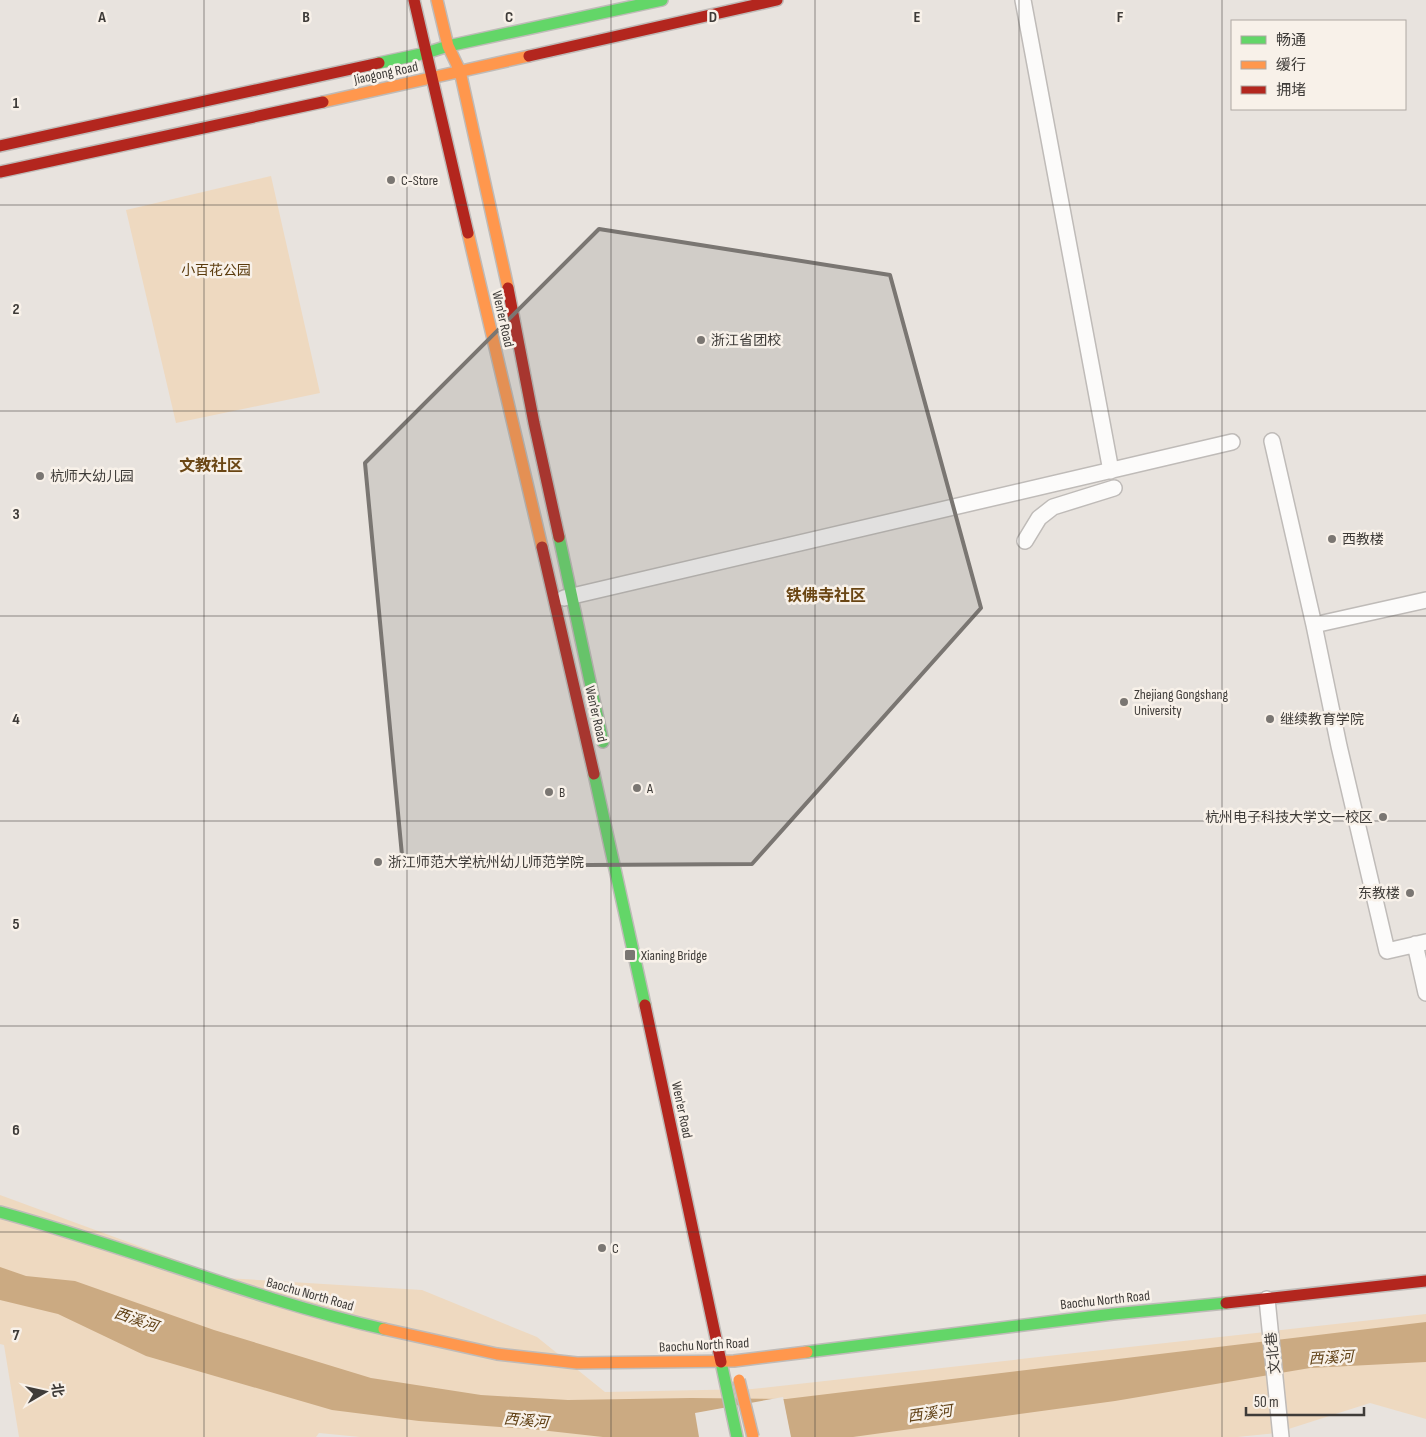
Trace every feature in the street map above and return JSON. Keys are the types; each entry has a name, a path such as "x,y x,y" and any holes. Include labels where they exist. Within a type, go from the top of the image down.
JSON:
{"main road":[{"name":"Wen'er Road","path":"414,0 431,79 555,600 620,888 737,1437"},
{"name":"Wen'er Road","path":"437,0 448,46 460,71 516,317 534,423 607,758"},
{"name":"Jiaogong Road","path":"0,146 662,0"},
{"name":"Jiaogong Road","path":"0,172 431,79 777,0"},
{"name":"Baochu North Road","path":"0,1212 44,1224 275,1300 354,1322 497,1354 577,1364 720,1362 733,1356 1426,1281"},
{"path":"733,1356 753,1437"}],"street":[{"path":"1023,0 1110,471"},
{"path":"1272,441 1314,625 1338,746 1387,951 1420,943 1426,993"},
{"path":"555,600 1232,442"},
{"path":"1025,542 1039,518 1053,507 1114,488"},
{"path":"1314,625 1426,600"},
{"name":"文北巷","path":"1267,1299 1281,1437"}],"highlighted area":[{"path":"599,229 890,275 981,608 752,864 403,866 365,463"}],"green space":[{"name":"小百花公园","path":"271,176 320,393 176,423 126,210"},
{"path":"0,1195 226,1278 422,1290 537,1337 605,1392 752,1389 1426,1314 1426,1419 1370,1403 1276,1433 1237,1437 360,1437 319,1433 316,1437 19,1437 4,1345 0,1344"}],"water":[{"name":"西溪河","path":"0,1267 26,1276 75,1281 214,1330 371,1378 481,1395 568,1400 786,1399 1426,1322 1426,1362 1310,1368 1115,1401 853,1437 603,1437 540,1430 419,1421 332,1410 146,1356 58,1314 0,1300"}],"pier":[{"path":"783,1397 791,1437 699,1437 695,1413"}],"traffic: fast":[{"path":"379,63 426,53 448,46 662,0"},
{"path":"559,537 603,742"},
{"path":"594,774 645,1005"},
{"path":"0,1212 287,1303 384,1329"},
{"path":"807,1352 1113,1314 1226,1303"},
{"path":"721,1362 737,1437"}],"traffic: slow":[{"path":"437,0 448,46 460,71 508,288"},
{"path":"323,102 529,56"},
{"path":"468,233 542,547"},
{"path":"384,1329 497,1354 577,1363 734,1361 807,1352"},
{"path":"739,1380 753,1437"}],"traffic: jam":[{"path":"414,0 468,233"},
{"path":"529,56 777,0"},
{"path":"0,146 379,63"},
{"path":"0,172 323,102"},
{"path":"508,288 534,423 559,537"},
{"path":"542,547 594,774"},
{"path":"645,1005 721,1362"},
{"path":"1226,1303 1426,1281"}],"place":[{"name":"C-Store","path":"391,180"},
{"name":"浙江省团校","path":"701,340"},
{"name":"杭师大幼儿园","path":"40,476"},
{"name":"西教楼","path":"1332,539"},
{"name":"Zhejiang Gongshang University","path":"1124,702"},
{"name":"继续教育学院","path":"1270,719"},
{"name":"A","path":"637,788"},
{"name":"B","path":"549,792"},
{"name":"杭州电子科技大学文一校区","path":"1383,817"},
{"name":"浙江师范大学杭州幼儿师范学院","path":"378,862"},
{"name":"东教楼","path":"1410,893"},
{"name":"Xianing Bridge","path":"630,955"},
{"name":"C","path":"602,1248"}],"district":[{"name":"文教社区","path":"211,466"},
{"name":"铁佛寺社区","path":"826,596"}]}
